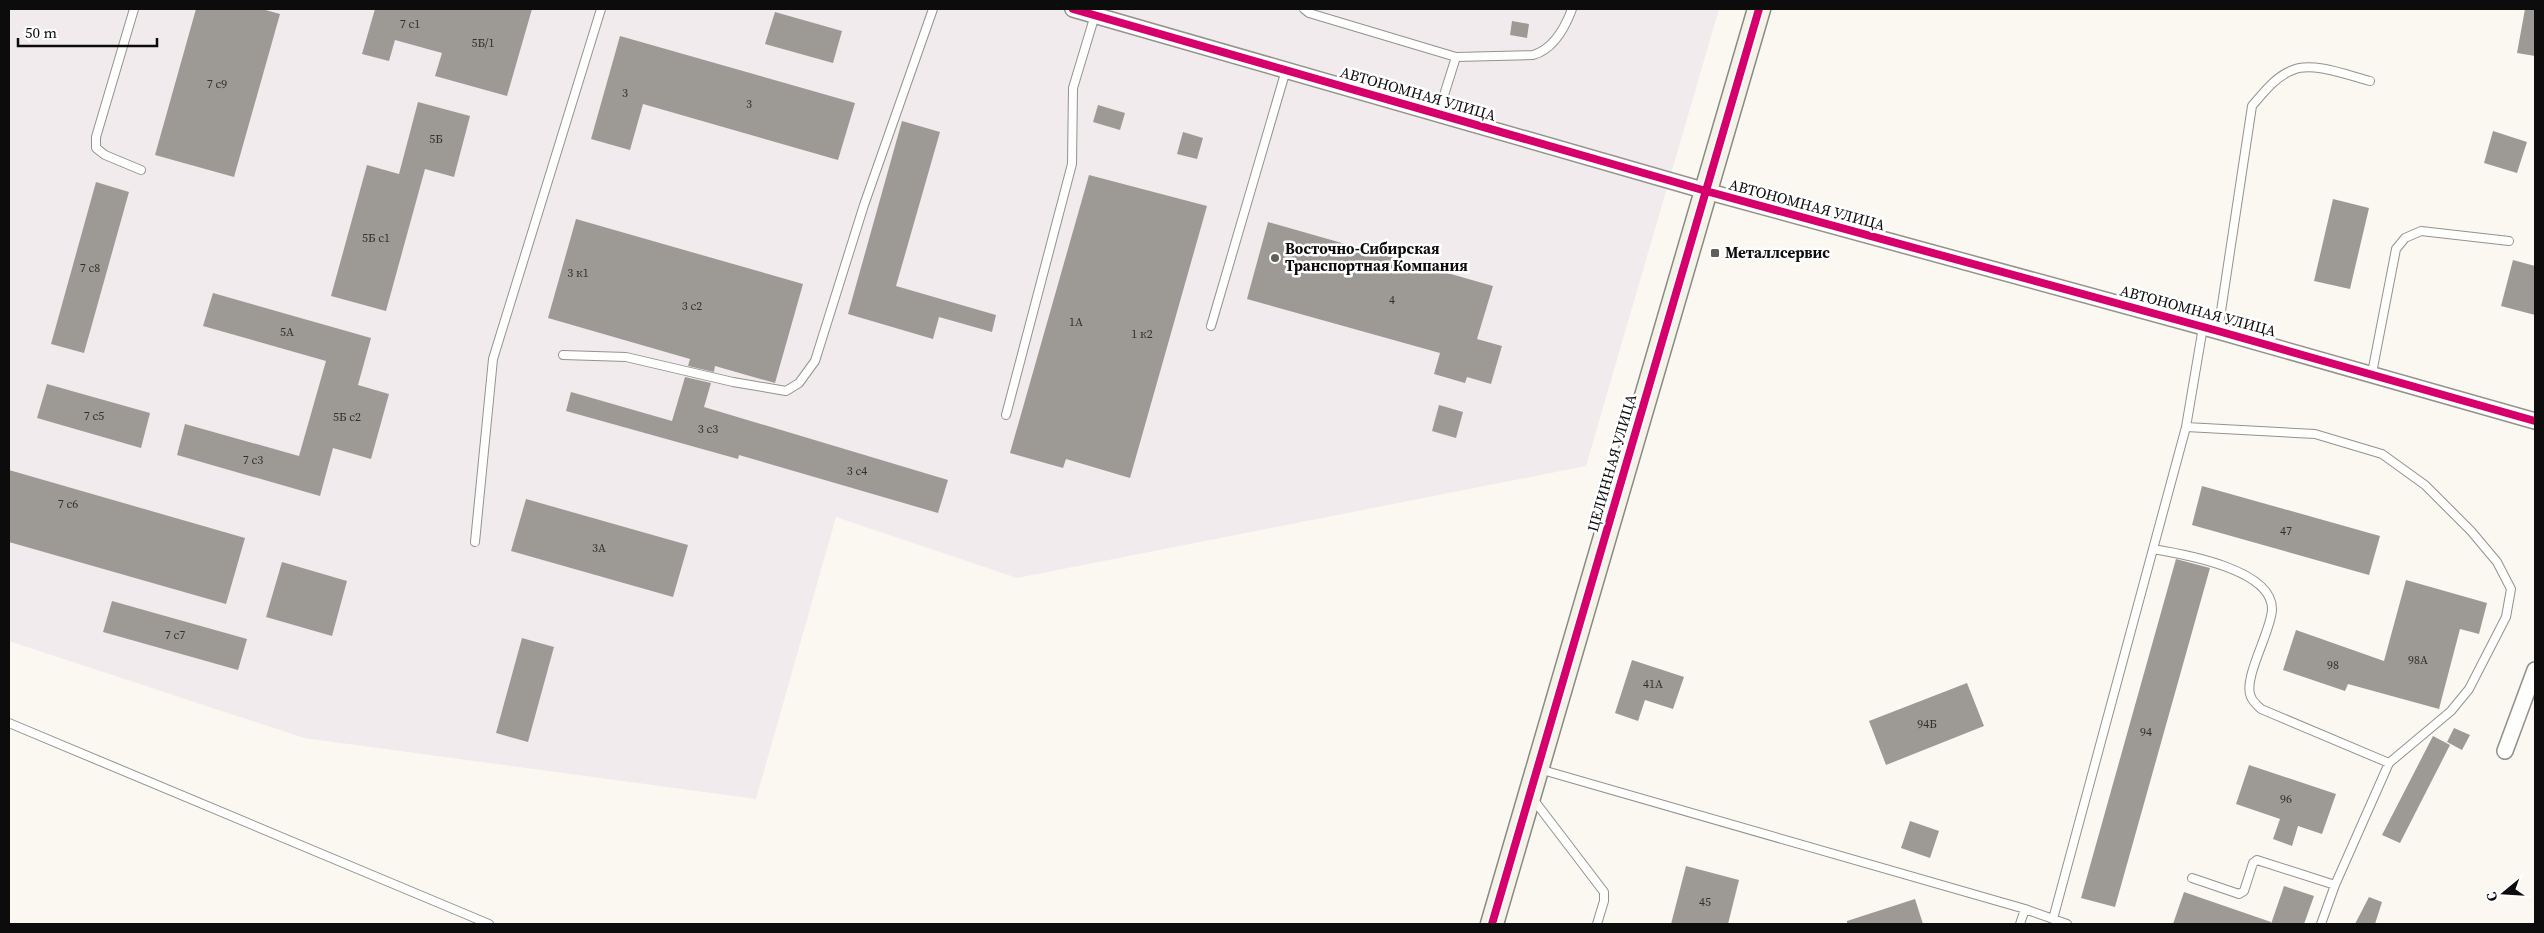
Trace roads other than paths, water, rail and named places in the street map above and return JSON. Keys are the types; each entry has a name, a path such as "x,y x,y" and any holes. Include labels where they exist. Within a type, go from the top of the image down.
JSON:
{"street":[{"name":"АВТОНОМНАЯ УЛИЦА","path":"1073,9 1706,191 2218,330 2535,421"},
{"name":"ЦЕЛИННАЯ УЛИЦА","path":"1492,924 1759,9"},
{"path":"2505,751 2535,670"}],"lane":[{"path":"134,9 96,137 96,148 106,155 141,170"},
{"path":"475,542 492,359 601,9"},
{"path":"563,354 626,357 733,382 786,391 799,383 815,361 864,205 933,9"},
{"path":"1304,9 1309,13 1456,57 1533,55 1544,51 1554,43 1572,9"},
{"path":"1006,415 1072,164 1073,88 1095,15"},
{"path":"1438,114 1456,57"},
{"path":"2218,330 2252,106 2270,86 2293,69 2321,68 2370,81"},
{"path":"1211,326 1286,70"},
{"path":"2372,373 2396,249 2405,238 2421,231 2509,241"},
{"path":"2053,919 2186,427 2203,327"},
{"path":"2186,427 2315,434 2382,454 2399,465 2432,492 2471,531 2505,576 2510,589 2506,617 2469,689 2451,711 2389,763 2335,885 2321,924"},
{"path":"2153,549 2184,554 2225,566 2258,584 2268,595 2272,610 2250,682 2251,696 2261,709 2389,763"},
{"path":"9,723 489,924"},
{"path":"1537,768 2025,910 2067,924"},
{"path":"1529,795 1604,892 1604,902 1597,924"},
{"path":"2192,878 2239,894 2244,891 2253,864 2257,860 2335,885"},
{"path":"2020,924 2025,910"}],"place":[{"name":"Металлсервис","path":"1715,253"},
{"name":"Восточно-Сибирская Транспортная Компания","path":"1275,258"}]}
